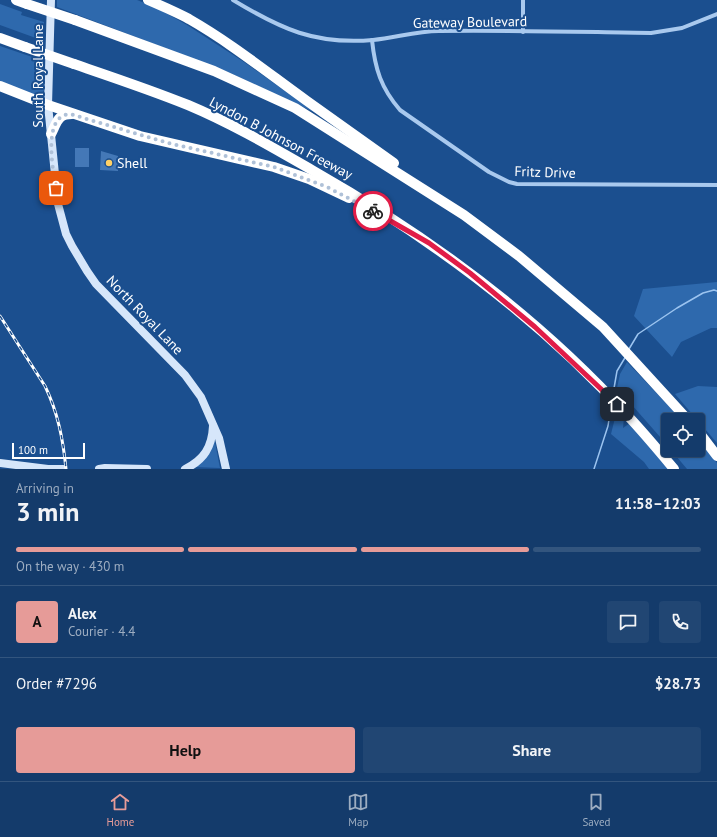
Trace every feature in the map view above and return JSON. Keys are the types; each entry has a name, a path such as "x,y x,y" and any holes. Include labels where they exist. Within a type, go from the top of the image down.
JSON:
{"highway":[{"name":"Lyndon B Johnson Freeway","path":"16,0 214,71 295,108 464,215 519,256 603,327 682,413"},
{"path":"148,0 188,18 263,68 307,102 351,131 464,215"},
{"name":"Lyndon B Johnson Freeway","path":"0,38 189,105 228,123 283,152 346,188 429,243 470,273 535,327 584,371 628,416 674,469"},
{"path":"0,86 48,105 140,136 260,163 309,179 350,198 429,243"},
{"path":"51,134 57,120 62,115 75,114"},
{"path":"705,440 717,456"}],"main road":[{"name":"South Royal Lane","path":"51,0 48,105 54,176"},
{"name":"North Royal Lane","path":"54,176 58,204 66,234 87,272 111,301 188,379 201,397 213,421 221,444 226,469"},
{"path":"185,469 197,462 206,453 212,438 213,421"},
{"path":"0,463 48,469 63,469"},
{"path":"99,469 147,469"}],"street":[{"name":"Gateway Boulevard","path":"233,0 284,29 308,36 346,41 372,40 437,31 651,33 682,28 716,13"},
{"path":"523,0 523,32"},
{"name":"Fritz Drive","path":"372,40 374,62 382,85 400,110 489,172 509,182 522,184 717,185"}],"shaded area":[{"path":"57,0 137,0 157,8 187,25 244,62 316,113 228,72 57,7"},
{"path":"0,4 22,12 21,15 44,22 44,41 0,25"},
{"path":"0,46 44,61 44,90 41,95 36,96 0,83"},
{"path":"717,282 717,328 711,328 681,342 672,357 634,316 643,289"},
{"path":"627,362 675,413 661,413 661,438 617,388 620,374"},
{"path":"698,386 717,387 717,443 705,429 705,413 691,413 675,394"},
{"path":"617,410 624,418 623,428 630,423 668,469 649,469 644,462 611,434"},
{"path":"214,437 220,468 195,467"},
{"path":"705,448 717,463 717,469 687,469 677,457 705,457"}],"building":[{"name":"Shell","path":"75,148 89,148 89,167 75,167"},
{"name":"Shell","path":"101,151 118,156 118,171 100,170"}],"waterway":[{"path":"629,349 638,334 677,308 703,293 714,290 717,291"},
{"path":"613,394 617,371 626,356"},
{"path":"594,469 608,426 611,406"}],"railway":[{"path":"0,316 50,396 59,426 66,469"}],"way so far":[{"path":"56,188 51,134 57,120 62,115 75,114 140,136 274,167 309,179 350,198 373,211"}],"place":[{"name":"Shell","path":"109,163"}],"route":[{"path":"373,211 429,243 470,273 535,327 584,371 617,404"}]}
